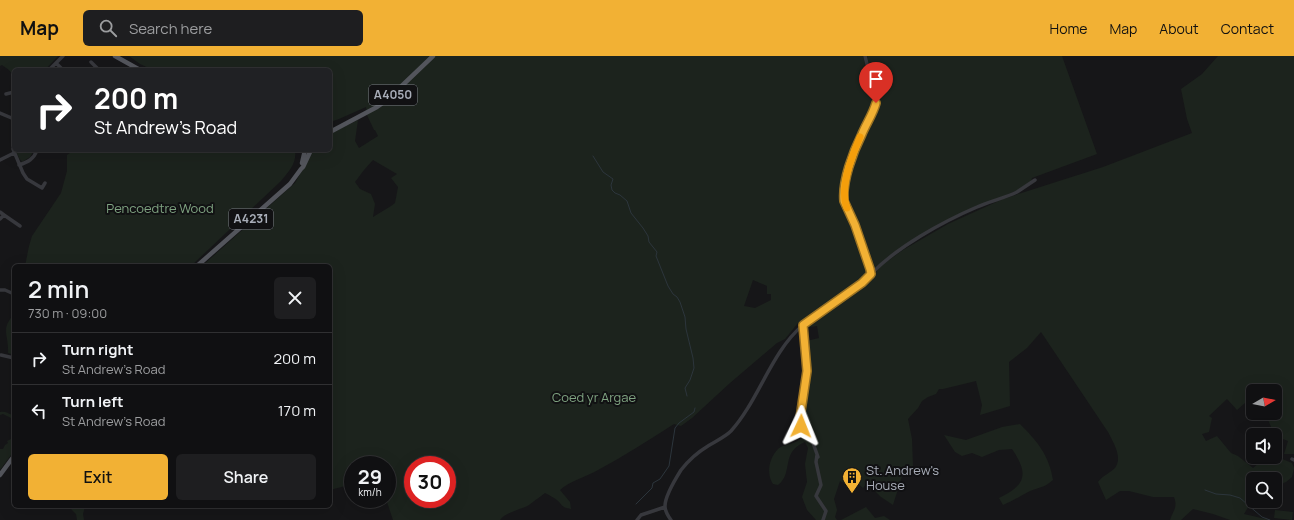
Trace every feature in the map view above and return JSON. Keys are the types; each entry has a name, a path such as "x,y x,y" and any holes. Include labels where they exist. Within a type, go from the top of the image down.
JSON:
{"main road":[{"path":"115,56 137,68"},
{"name":"A4050","path":"332,131 377,107 387,100 433,56"},
{"name":"A4050","path":"332,127 346,123"},
{"name":"A4231","path":"301,169 305,152"},
{"name":"A4231","path":"199,264 287,187 303,167 310,152"},
{"path":"0,475 12,459"}],"street":[{"path":"51,68 63,56"},
{"path":"865,56 876,100 854,151 844,196 871,274"},
{"path":"91,62 98,68"},
{"path":"56,63 61,68"},
{"path":"6,94 12,92"},
{"path":"0,113 12,118"},
{"path":"0,160 12,152"},
{"path":"13,152 27,179 42,188 45,183"},
{"path":"19,165 28,162 37,152"},
{"path":"671,520 667,515 665,507 666,501 682,470 702,450 730,433 746,410 786,344 803,325 862,283 879,265 924,234 948,220 986,203 1016,192 1035,180"},
{"path":"0,212 20,226"},
{"path":"0,219 4,215"},
{"path":"0,290 5,290 12,293"},
{"path":"803,325 807,371 800,418 801,426 813,443 818,456 816,462 821,485 816,496 826,511 823,520"},
{"path":"0,354 12,357"},
{"path":"636,520 641,515 665,507"}],"green space":[{"path":"0,56 58,56 47,68 12,68 12,74 2,65 0,66"},
{"name":"Coed yr Argae","path":"129,56 863,56 874,96 873,104 850,158 841,196 855,230 867,269 865,276 855,285 798,323 785,339 777,343 681,426 674,424 617,459 568,484 560,490 570,502 571,509 563,507 557,500 545,493 529,505 509,513 500,520 393,520 389,508 396,508 396,456 344,456 344,486 332,489 332,264 204,264 295,183 313,152 332,152 332,133 358,120 355,141 359,148 378,136 367,115 366,107 332,121 332,68 149,68","holes":["373,160 397,174 391,178 398,187 395,203 373,217 375,204 371,194 360,189 355,182","753,280 767,286 767,294 771,294 771,300 755,308 744,306"]},
{"path":"867,56 1062,56 1097,154 1032,178 1031,182 1018,190 948,220 874,268 846,198 846,192 855,154 875,112 878,102"},
{"path":"1218,56 1294,56 1294,454 1284,454 1288,441 1282,439 1282,428 1272,428 1268,420 1282,420 1282,384 1246,384 1246,404 1245,403 1237,410 1227,399 1209,416 1212,418 1209,432 1202,434 1206,441 1217,436 1231,453 1238,456 1246,464 1253,468 1258,464 1282,464 1282,459 1292,463 1294,468 1292,477 1282,484 1282,472 1246,472 1246,508 1248,508 1244,514 1270,520 1230,520 1193,509 1181,520 1170,520 1175,509 1174,497 1153,497 1129,491 1120,491 1106,500 1098,482 1115,468 1117,464 1118,454 1115,445 1108,432 1041,332 1027,348 1009,362 1010,406 980,415 982,405 976,381 939,389 936,394 922,401 908,419 912,439 913,466 905,467 893,505 881,497 867,483 863,488 854,480 854,483 844,483 840,481 834,499 837,510 835,517 837,520 816,520 807,510 802,497 807,482 805,464 808,448 805,442 797,446 792,451 783,480 778,485 773,484 769,471 772,457 778,449 798,441 802,436 796,419 800,410 804,391 802,342 819,338 817,326 803,328 874,277 878,268 903,250 948,224 1003,199 1103,167 1192,133 1187,119 1181,89 1202,74"},
{"path":"16,152 33,152 30,157 22,162"},
{"name":"Pencoedtre Wood","path":"71,152 295,152 295,159 292,167 281,181 193,264 25,264 32,236 61,193 67,171 67,155"},
{"path":"12,316 12,354 8,353 6,332 7,324"},
{"path":"0,412 7,412 12,415 12,424 11,418 3,414 0,415"},
{"path":"1020,424 1032,436 1041,449 1049,463 1053,480 1044,486 1030,491 1003,505 999,498 1015,488 1022,478 1021,465 1012,449 999,450 982,457 972,453 962,456 955,452 944,435 966,440 1002,427"},
{"path":"12,435 12,454 0,470 0,449 3,449 8,443 7,441 11,439"},
{"path":"866,507 875,518 884,516 890,520 841,520"},
{"path":"84,508 83,514 84,520 77,520 76,514 71,509"},
{"path":"1275,510 1293,512 1292,520 1274,518"}],"waterway":[{"path":"593,156 603,172 613,179 611,185 612,190 627,201 631,213 648,236 649,242 657,252 656,256 668,286 680,302 685,317 694,368 690,380 685,388 687,396"},
{"path":"636,504 652,488 653,483 660,479 669,466 675,428 679,423 694,412 695,408"},
{"path":"1205,490 1216,494 1230,495 1240,498 1262,517 1270,520"}],"slow traffic":[{"path":"847,208 844,201 845,188 854,151 860,137"}],"place":[{"name":"St. Andrew's House","path":"852,494"}],"route":[{"path":"801,426 800,418 807,371 803,325 862,283 871,274 855,225 844,201 844,196 854,151 876,103"}]}
